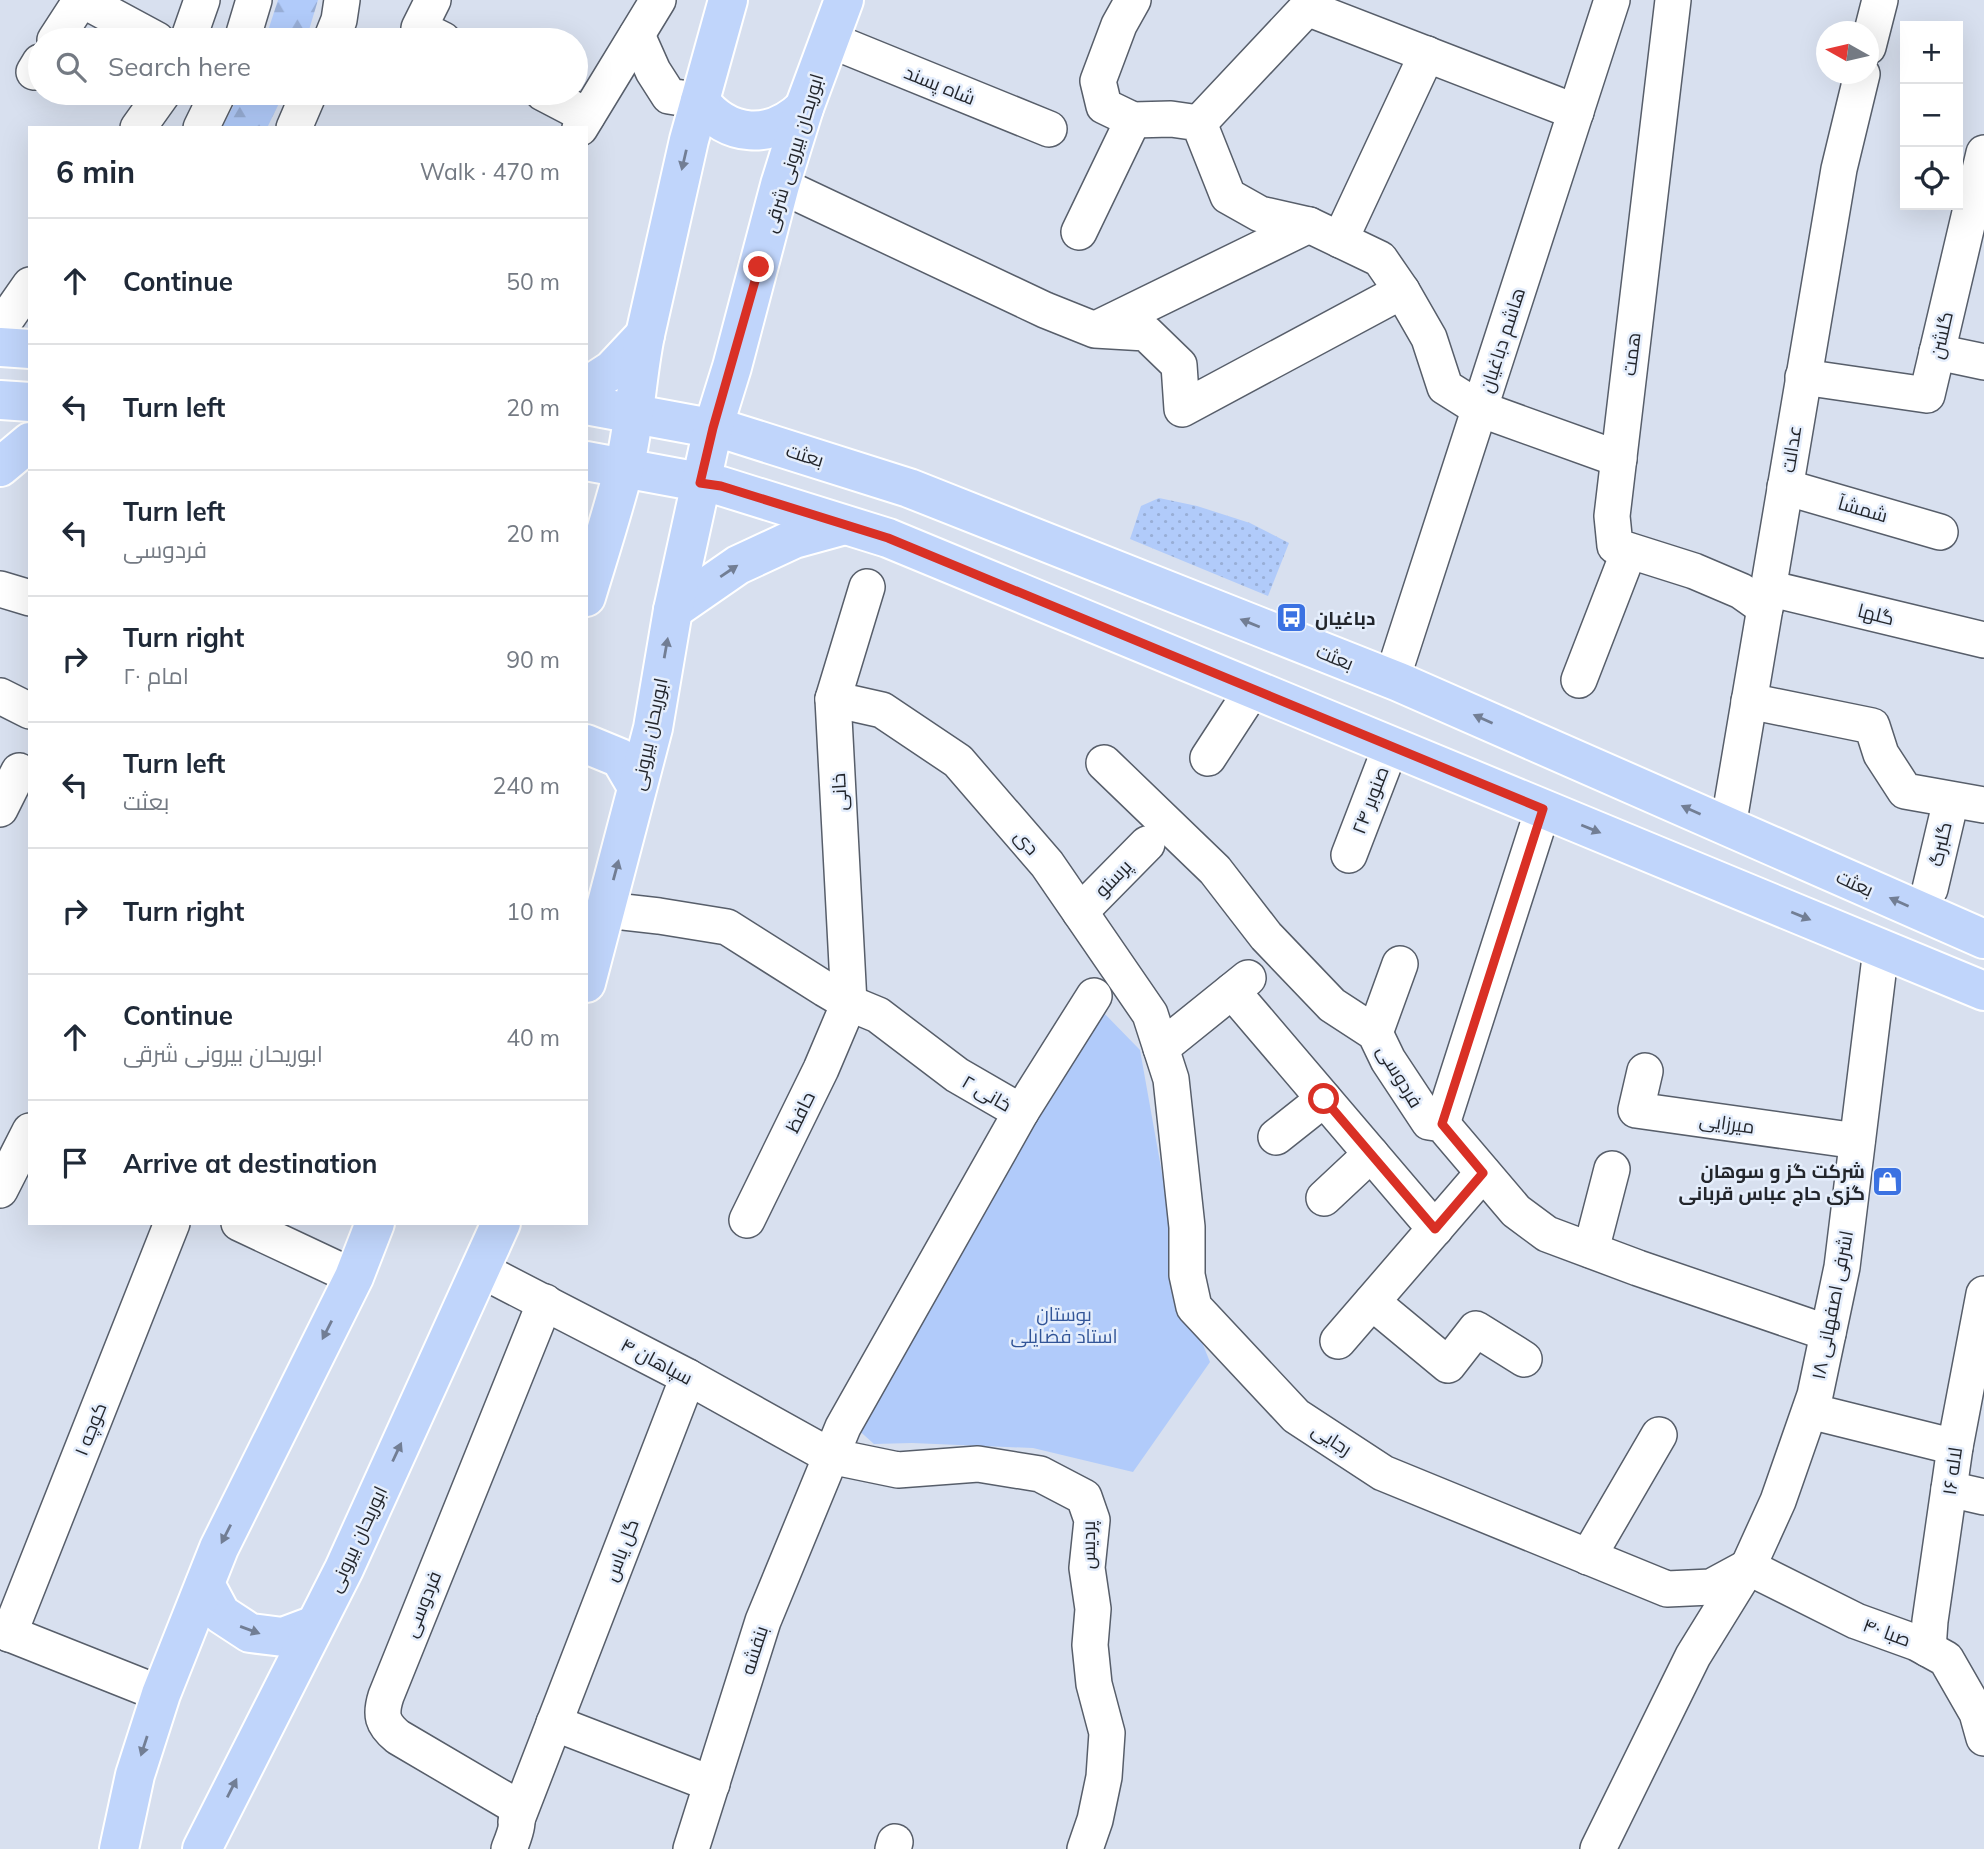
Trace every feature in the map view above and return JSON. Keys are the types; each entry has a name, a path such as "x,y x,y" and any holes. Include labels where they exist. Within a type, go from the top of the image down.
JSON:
{"main road":[{"path":"589,567 624,468 635,414 639,363 645,335 689,140 728,0"},
{"name":"ابوریحان بیرونی شرقی","path":"700,483 780,185 804,108 844,0"},
{"path":"700,101 708,111 731,126 757,131 783,124 804,108"},
{"path":"588,386 612,370 645,335"},
{"path":"0,346 28,349"},
{"path":"732,368 748,403 785,449"},
{"path":"0,400 28,402"},
{"name":"بعثت","path":"588,405 732,432 909,488 1392,679 1984,939"},
{"path":"0,467 28,444"},
{"path":"588,461 721,486 888,538 1984,991"},
{"name":"ابوریحان بیرونی","path":"588,976 653,728 673,610 700,483"},
{"path":"673,610 738,565 794,539 845,525"},
{"path":"588,745 620,758 638,787"},
{"path":"119,1849 135,1775 161,1694 219,1548 354,1277 374,1225"},
{"name":"ابوریحان بیرونی","path":"202,1849 344,1569 500,1225"},
{"path":"205,1584 221,1614 250,1633 283,1637 315,1625"}],"street":[{"path":"63,28 82,0 134,28"},
{"path":"192,28 202,0"},
{"path":"246,28 254,0"},
{"path":"336,28 342,0"},
{"path":"419,28 433,0"},
{"path":"560,105 584,122 658,0"},
{"path":"1133,0 1119,25 1098,81 1104,106 1133,120 1171,119 1199,123"},
{"name":"هاشم دباغیان","path":"1392,679 1612,0"},
{"name":"همت","path":"1629,551 1615,546 1612,516 1673,0"},
{"path":"1875,21 1880,0"},
{"path":"1199,123 1307,8 1576,112"},
{"path":"636,35 653,71 669,96 700,101"},
{"name":"شاه پسند","path":"830,40 1049,129"},
{"path":"1340,240 1427,54"},
{"name":"عدالت","path":"1728,827 1839,169 1860,84"},
{"path":"139,126 154,105"},
{"path":"202,126 212,105"},
{"path":"295,126 304,105"},
{"path":"1079,232 1133,120"},
{"path":"1199,123 1228,196 1260,214 1309,225 1380,259 1429,338 1445,387 1479,409 1619,459"},
{"name":"گلشن","path":"1803,377 1927,395 1984,153"},
{"path":"780,185 1045,310 1095,330 1146,333 1179,365 1182,409 1402,291"},
{"path":"1095,330 1309,225"},
{"path":"0,328 28,288"},
{"path":"1937,352 1984,362"},
{"name":"شمشآ","path":"1785,487 1940,532"},
{"path":"1579,680 1629,551 1694,570 1767,598"},
{"name":"خانی","path":"849,1003 833,699 867,587"},
{"path":"0,589 28,597"},
{"name":"گلها","path":"1767,598 1984,640"},
{"path":"1208,758 1253,689"},
{"path":"0,696 28,710"},
{"name":"دی","path":"833,699 882,710 958,761 1047,864 1150,1014 1161,1048"},
{"path":"1749,701 1872,726 1881,754 1905,791 1967,802"},
{"name":"صنوبر ۲۴","path":"1349,855 1391,746"},
{"name":"فردوسی","path":"1104,763 1214,870 1266,936 1332,1005 1375,1033 1388,1060 1429,1122 1442,1124 1516,1212 1547,1234 1828,1333"},
{"path":"0,809 16,769"},
{"name":"گلبرگ","path":"1930,889 1967,802"},
{"path":"1442,1124 1543,809"},
{"name":"پرستو","path":"1080,912 1146,844"},
{"name":"خانی ۲","path":"606,910 727,927 849,1003 878,1015 957,1075 1021,1112 842,1427 830,1456"},
{"name":"اشرفی اصفهانی ۱۸","path":"1598,1849 1693,1656 1748,1567 1779,1501 1810,1411 1842,1267 1881,949"},
{"path":"1375,1033 1400,964"},
{"path":"1161,1048 1240,984 1324,1099 1435,1229"},
{"path":"1021,1112 1094,996"},
{"name":"حافظ","path":"747,1220 821,1069 849,1003"},
{"name":"رجایی","path":"1161,1048 1171,1079 1187,1227 1187,1275 1194,1307 1296,1416 1383,1473 1667,1589 1711,1587 1748,1567"},
{"name":"میرزایی","path":"1646,1071 1636,1110 1857,1141"},
{"path":"1276,1137 1324,1099"},
{"path":"0,1190 28,1136"},
{"path":"1324,1198 1371,1154"},
{"path":"1591,1250 1612,1169"},
{"path":"1338,1341 1483,1173"},
{"name":"کوچه ۱","path":"4,1632 171,1225"},
{"path":"243,1225 354,1277"},
{"name":"سپاهان ۴","path":"481,1270 688,1377 830,1456"},
{"name":"لاله ۱۶","path":"1928,1650 1955,1447 1984,1294"},
{"name":"فردوسی","path":"513,1835 517,1812 512,1804 398,1737 389,1730 381,1710 545,1302"},
{"path":"1372,1302 1448,1365 1476,1329 1524,1359"},
{"name":"گل یاس","path":"513,1835 688,1377"},
{"path":"1810,1411 1955,1447"},
{"path":"1588,1557 1659,1435"},
{"name":"بنفشه","path":"691,1849 763,1621 830,1456"},
{"name":"پردیس","path":"830,1456 898,1469 978,1464 1040,1474 1084,1497 1092,1520 1087,1569 1093,1609 1090,1645 1092,1671 1107,1733 1104,1777 1095,1820 1085,1849"},
{"path":"1949,1489 1984,1497"},
{"name":"صبا ۴۰","path":"1748,1567 1856,1621 1917,1643 1946,1659 1977,1713 1984,1738"},
{"path":"4,1632 161,1694"},
{"path":"554,1723 712,1784"}],"green space":[{"path":"278,0 318,0 310,28 269,28"},
{"path":"234,105 278,105 268,126 223,126"},
{"path":"1159,498 1197,506 1250,523 1289,543 1268,596 1130,539 1141,506"},
{"name":"بوستان استاد فضایلی","path":"1102,1011 1140,1050 1173,1235 1195,1325 1210,1362 1133,1472 1033,1448 874,1444 855,1427"}],"place":[{"name":"دباغیان","path":"1292,618"},
{"name":"شرکت گز و سوهان گزی حاج عباس قربانی","path":"1888,1182"}],"route":[{"path":"759,267 700,483 721,486 888,538 1543,809 1442,1124 1483,1173 1435,1229 1324,1099"}]}
